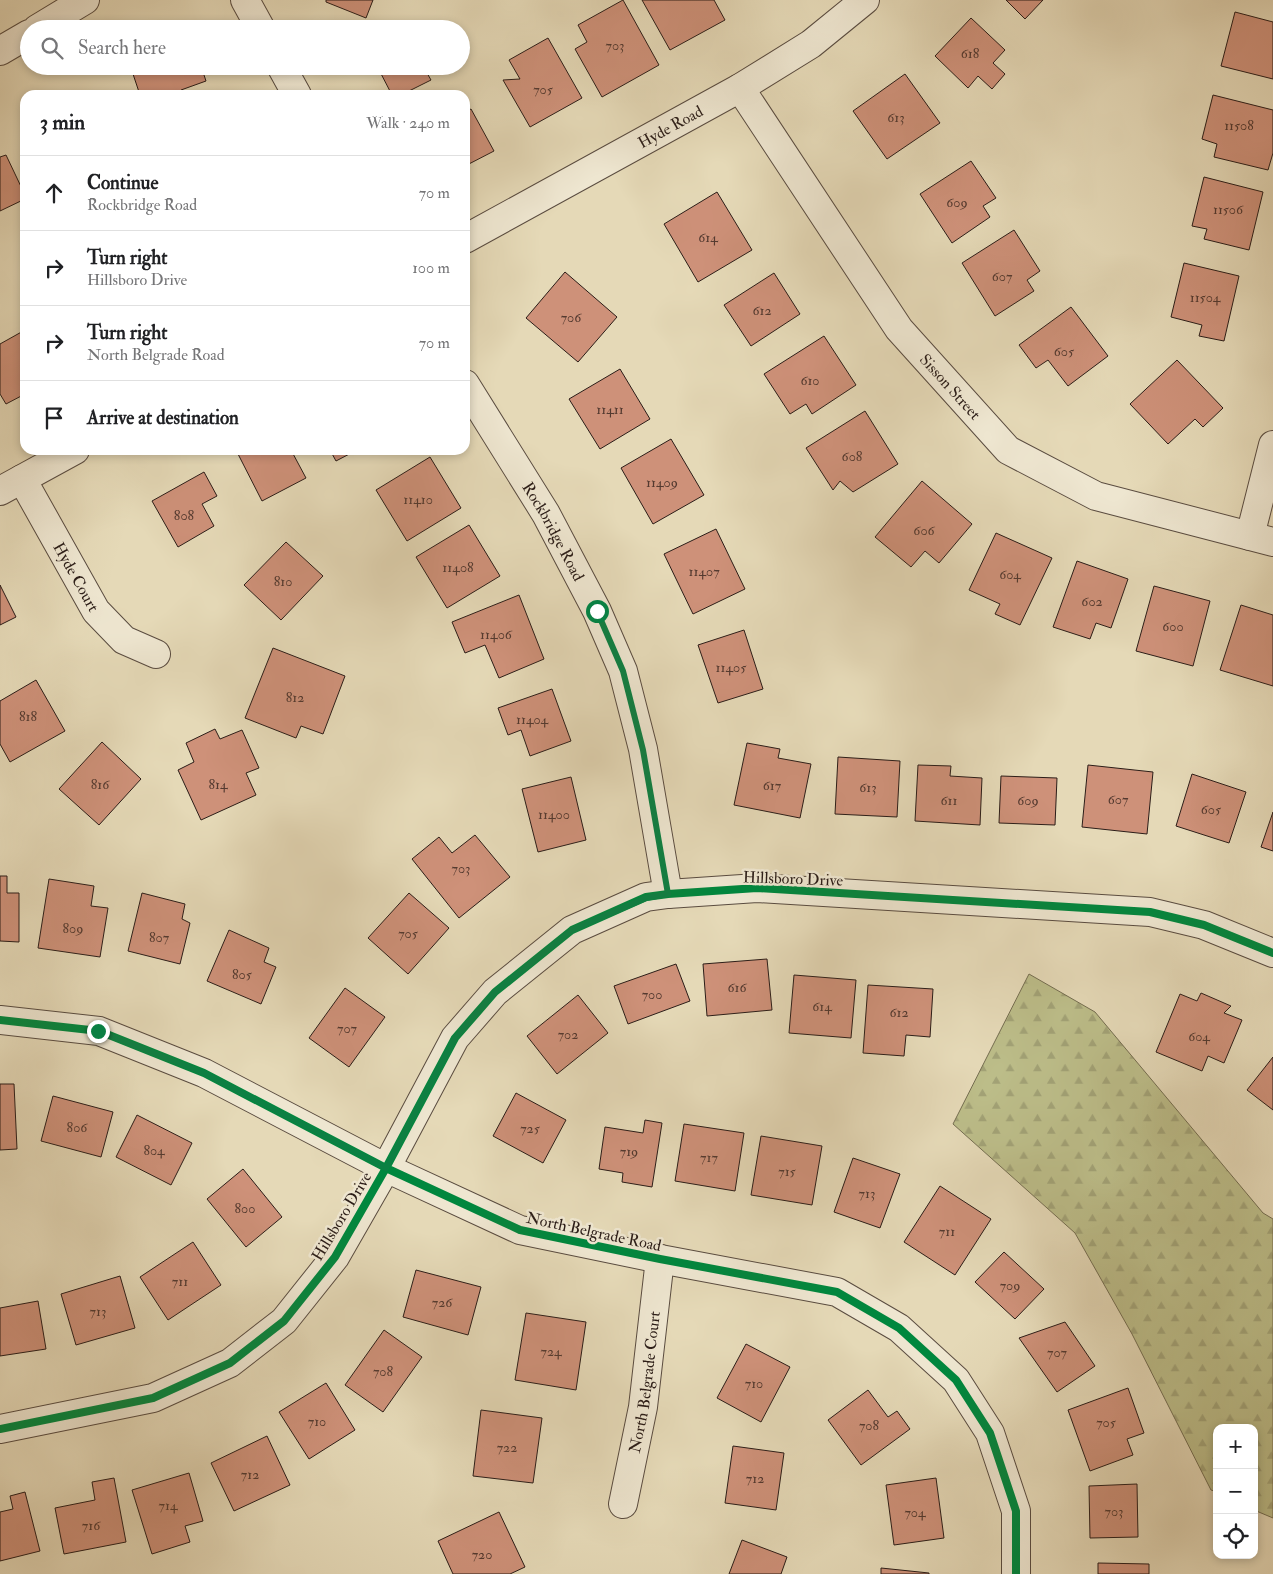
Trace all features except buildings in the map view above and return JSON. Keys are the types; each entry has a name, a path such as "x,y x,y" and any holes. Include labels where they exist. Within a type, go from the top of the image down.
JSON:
{"street":[{"path":"52,20 85,0"},
{"path":"245,0 255,20"},
{"name":"Hyde Road","path":"470,236 740,88 811,44 864,0"},
{"path":"0,51 20,39"},
{"path":"286,75 294,90"},
{"name":"Sisson Street","path":"740,88 899,329 1008,450 1096,496 1261,539"},
{"name":"Rockbridge Road","path":"470,392 546,514 597,611 623,671 643,750 668,894"},
{"path":"1261,539 1273,445"},
{"path":"11,485 66,455"},
{"name":"Hyde Court","path":"11,485 96,611 124,640 156,654"},
{"name":"Hillsboro Drive","path":"0,1428 153,1398 230,1364 284,1321 335,1257 386,1168 455,1038 495,992 572,930 646,898 668,894 757,888 1150,912 1204,925 1273,953"},
{"name":"North Belgrade Road","path":"0,1020 98,1031 204,1073 386,1168 520,1230 660,1259 836,1292 899,1328 956,1380 990,1433 1016,1511 1016,1574"},
{"name":"North Belgrade Court","path":"623,1504 643,1407 660,1259"}],"green space":[{"path":"1029,974 1095,1012 1263,1213 1273,1219 1273,1518 1258,1512 1258,1424 1213,1424 1213,1491 1211,1490 1132,1334 1075,1233 953,1124"}],"cycle path":[{"path":"0,1429 153,1398 230,1363 284,1321 335,1257 386,1168 455,1038 495,992 572,930 646,897 757,888 1150,912 1204,925 1273,953"},
{"path":"0,1020 99,1031 204,1073 386,1168 520,1230 660,1259 837,1292 899,1328 956,1380 990,1433 1016,1511 1016,1574"}],"route":[{"path":"98,1031 204,1073 386,1168 455,1038 495,992 572,930 646,898 668,894 643,750 623,671 597,611"}]}
